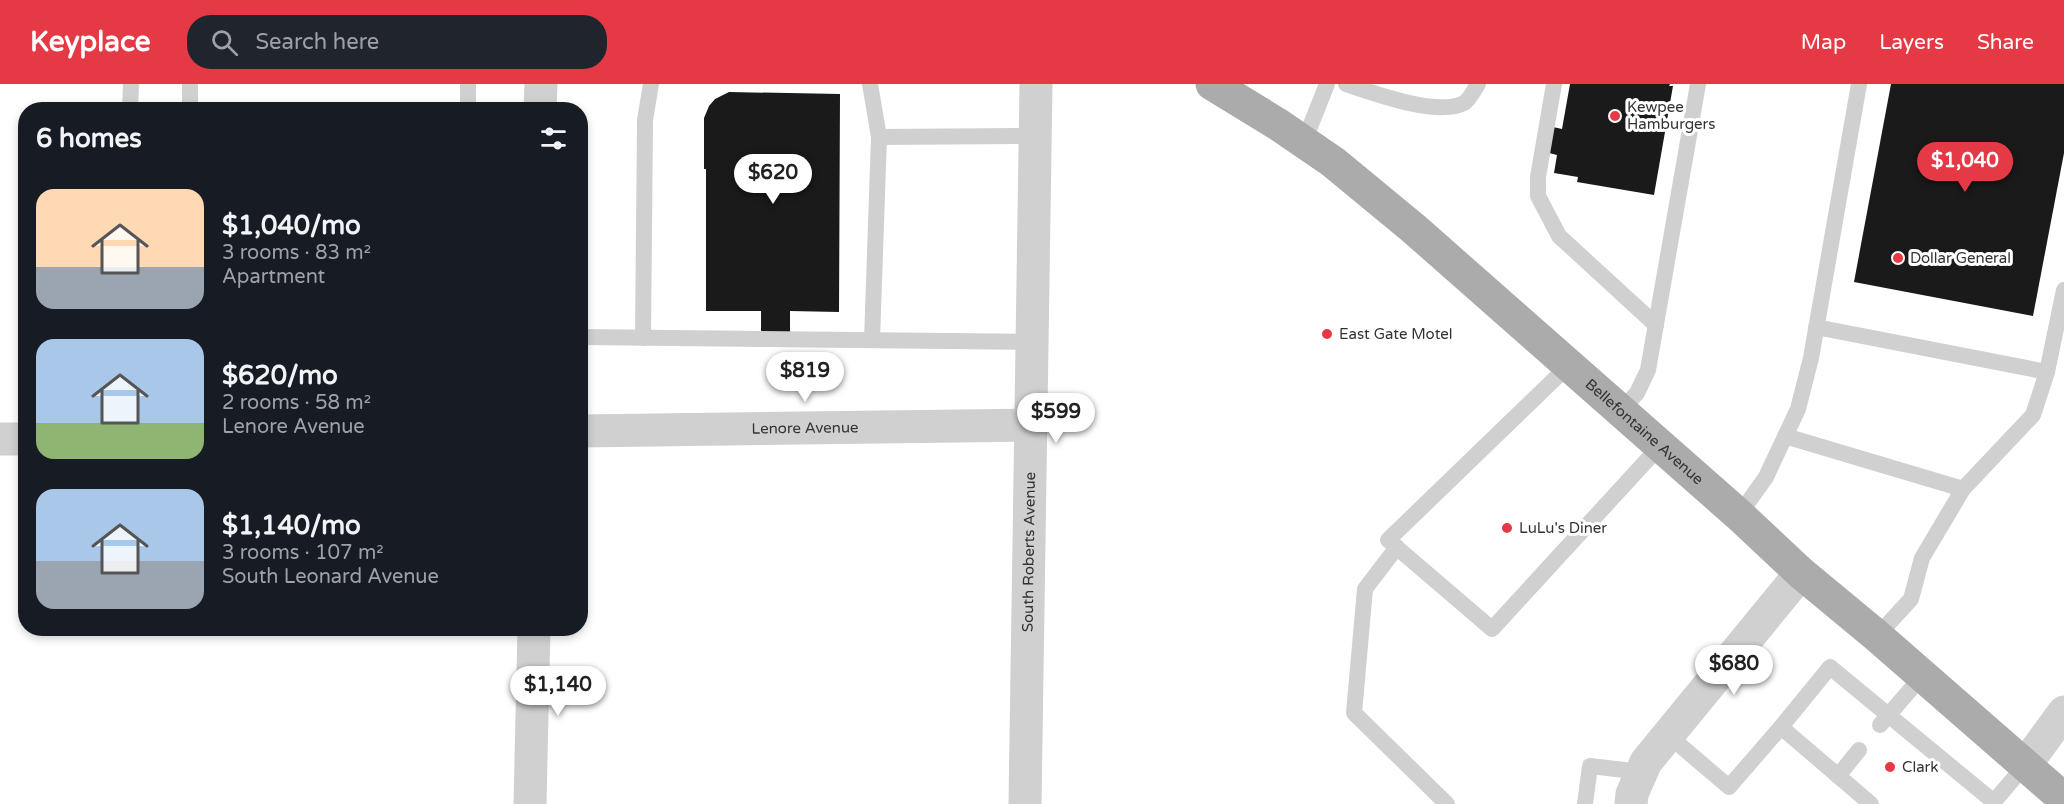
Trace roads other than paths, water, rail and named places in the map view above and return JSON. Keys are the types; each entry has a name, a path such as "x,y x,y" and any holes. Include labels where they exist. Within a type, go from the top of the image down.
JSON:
{"main road":[{"name":"Bellefontaine Avenue","path":"1212,84 1333,162 1413,228 1739,515 1801,573 1923,675 2064,799"}],"street":[{"path":"540,102 541,84"},
{"name":"South Roberts Avenue","path":"1024,804 1036,84"},
{"name":"Lenore Avenue","path":"588,431 1030,425"},
{"path":"0,440 18,439"},
{"path":"1631,804 1632,794 1646,762 1801,573"},
{"path":"530,804 534,636"},
{"path":"2026,764 2064,712"}],"lane":[{"path":"130,102 131,84"},
{"path":"190,84 190,102"},
{"path":"468,84 468,102"},
{"path":"643,338 645,120 651,84"},
{"path":"870,84 879,137 872,340"},
{"path":"1304,142 1327,84"},
{"path":"1346,84 1391,100 1448,107 1466,102 1478,84"},
{"path":"1554,84 1538,177 1538,196 1559,236 1656,325"},
{"path":"1620,411 1637,393 1648,370 1698,84"},
{"path":"1739,515 1766,477 1798,409 1816,327 1859,84"},
{"path":"879,137 1035,136"},
{"path":"1877,636 1911,599 1922,558 1963,489 2033,415 2047,372 2064,290"},
{"path":"1816,327 2047,372"},
{"path":"588,337 1032,342"},
{"path":"1568,366 1389,540 1396,547 1492,629 1660,446"},
{"path":"1785,436 1963,489"},
{"path":"1396,547 1365,589 1354,713 1447,804"},
{"path":"1668,735 1730,787 1830,667 1884,721 1993,803 2026,764"},
{"path":"1884,721 1923,675"},
{"path":"1781,727 1871,804"},
{"path":"1838,776 1859,750"},
{"path":"1585,804 1590,766 1642,772"}],"place":[{"name":"Kewpee Hamburgers","path":"1615,116"},
{"name":"Dollar General","path":"1898,258"},
{"name":"East Gate Motel","path":"1327,334"},
{"name":"LuLu's Diner","path":"1507,528"},
{"name":"Clark","path":"1890,767"}]}
